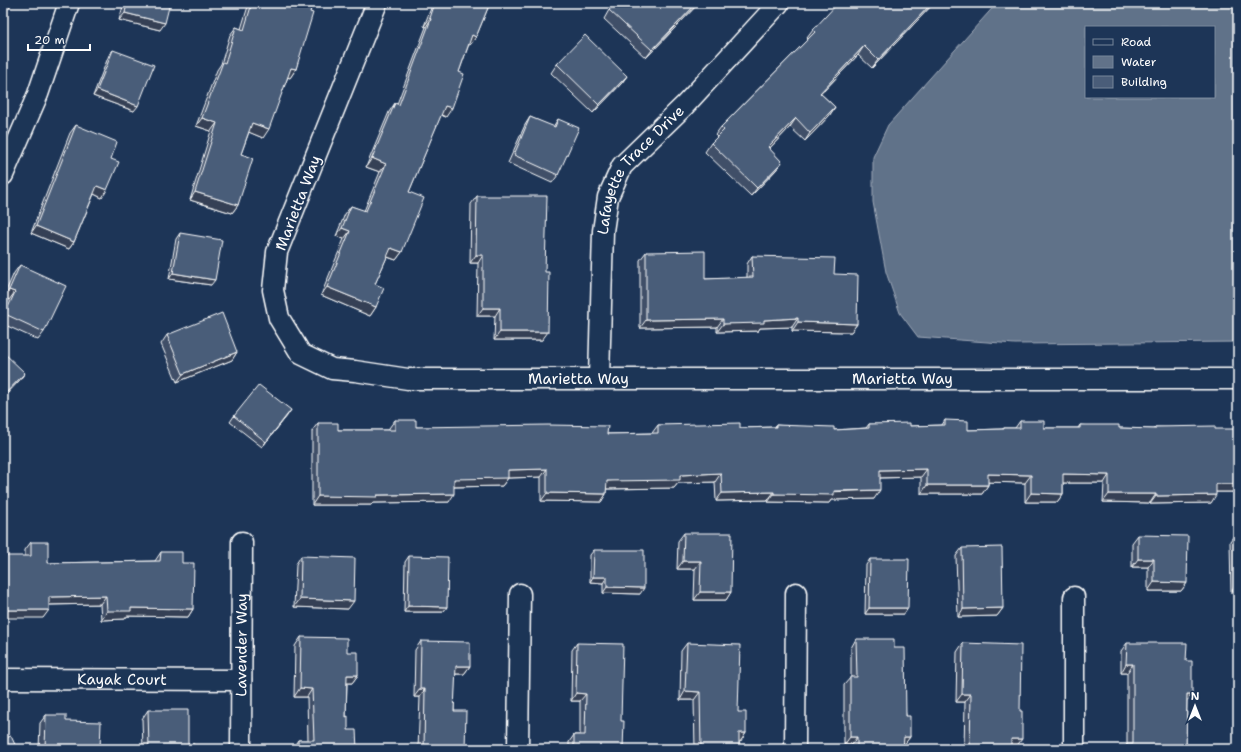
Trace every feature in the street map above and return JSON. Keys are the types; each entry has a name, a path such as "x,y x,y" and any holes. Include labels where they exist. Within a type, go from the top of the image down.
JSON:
{"street":[{"path":"3,174 38,94 69,3"},
{"name":"Marietta Way","path":"377,3 277,252 273,290 279,318 301,354 332,370 355,371 408,379 1238,379"},
{"name":"Lafayette Trace Drive","path":"599,378 603,231 608,196 622,166 685,105 780,3"},
{"name":"Lavender Way","path":"241,749 242,542"},
{"path":"795,749 796,593"},
{"path":"518,749 520,594"},
{"path":"1074,597 1074,749"},
{"name":"Kayak Court","path":"3,679 241,680"}],"water":[{"path":"997,3 1238,3 1238,342 1015,344 918,337 900,313 886,272 873,202 873,157 888,125"}],"building":[{"path":"127,3 170,3 165,23 125,13"},
{"path":"252,3 313,3 310,12 313,13 296,69 291,68 269,129 252,123 241,154 253,158 238,205 195,192 217,123 202,118 223,62 225,63 236,27 244,30"},
{"path":"435,3 490,3 476,37 472,35 459,72 464,74 452,108 445,106 409,192 424,198 402,252 391,248 375,284 384,288 376,307 327,287 350,231 342,228 351,206 366,211 386,164 372,158 395,103 399,105 431,19 430,18"},
{"path":"616,3 697,3 652,50 609,10"},
{"path":"838,3 932,3 878,60 864,46 820,93 835,107 810,133 796,118 768,147 782,162 757,188 711,143 724,130 721,127 815,32 813,30"},
{"path":"585,35 627,76 599,105 557,64"},
{"path":"113,50 154,65 138,106 97,90"},
{"path":"530,117 555,127 558,119 579,128 558,175 514,155"},
{"path":"76,125 117,142 111,159 119,162 107,190 97,186 74,242 36,226"},
{"path":"477,196 547,196 545,272 549,272 548,332 500,332 500,308 483,308 483,255 476,255"},
{"path":"180,233 222,240 215,280 173,273"},
{"path":"705,251 705,279 753,277 752,256 835,258 834,274 858,275 857,324 798,322 798,318 764,320 764,323 723,324 723,319 646,320 646,252"},
{"path":"20,265 66,286 44,332 5,314 15,292 9,290"},
{"path":"222,313 237,352 183,374 167,335"},
{"path":"3,352 25,373 3,396"},
{"path":"259,385 291,410 266,442 234,416"},
{"path":"395,420 416,420 416,427 548,425 608,426 607,434 658,433 658,425 740,423 740,428 776,427 776,425 834,427 834,430 869,428 869,424 910,423 910,426 945,425 945,420 968,421 968,430 1020,428 1020,421 1044,421 1044,428 1080,428 1080,425 1119,425 1119,428 1155,429 1155,427 1215,426 1215,429 1238,429 1238,484 1216,484 1216,495 1156,496 1156,494 1109,494 1109,475 1063,474 1063,494 1031,493 1031,475 988,474 988,485 927,485 927,469 880,470 880,490 834,491 834,495 774,494 774,492 722,493 721,473 680,475 680,480 607,481 606,494 547,493 547,469 508,470 508,478 454,479 454,494 377,495 377,497 318,496 318,423 338,423 338,430 395,430"},
{"path":"684,533 732,533 731,592 700,592 701,561 683,561"},
{"path":"1236,533 1238,533 1238,584 1236,584"},
{"path":"1138,535 1188,536 1187,583 1154,582 1154,559 1138,559"},
{"path":"31,542 48,542 48,563 160,561 161,552 182,552 182,563 194,563 193,609 131,608 131,611 107,611 106,596 49,597 49,610 3,610 3,556 31,556"},
{"path":"1002,547 1003,608 963,609 962,548"},
{"path":"594,550 644,550 644,588 607,587 607,577 593,577"},
{"path":"301,556 355,558 354,601 300,599"},
{"path":"409,556 448,557 447,607 408,606"},
{"path":"870,559 909,559 908,608 869,608"},
{"path":"301,637 347,638 347,652 358,652 358,675 347,675 346,717 348,716 348,730 356,730 357,749 298,749 298,740 314,740 312,689 300,688"},
{"path":"856,639 894,639 894,648 905,648 906,716 910,716 910,737 904,737 903,749 857,749 857,737 850,737 850,677 857,677"},
{"path":"421,641 470,642 470,666 456,666 454,711 466,711 465,749 424,749 425,689 420,689"},
{"path":"577,643 623,644 621,721 624,721 623,749 574,749 574,735 585,735 586,694 576,693"},
{"path":"687,643 740,645 738,712 746,712 746,733 739,733 739,749 701,749 700,692 685,691"},
{"path":"963,643 1021,645 1020,711 1022,711 1022,739 1011,739 1011,749 970,749 971,694 962,694"},
{"path":"1127,643 1187,643 1186,661 1192,661 1192,694 1187,694 1186,749 1127,749 1127,744 1133,744 1133,664 1126,664"},
{"path":"148,710 188,710 188,744 194,744 194,749 149,749"},
{"path":"46,715 66,715 66,721 101,722 100,749 45,749"},
{"path":"11,736 17,749 3,749 3,739"}]}
